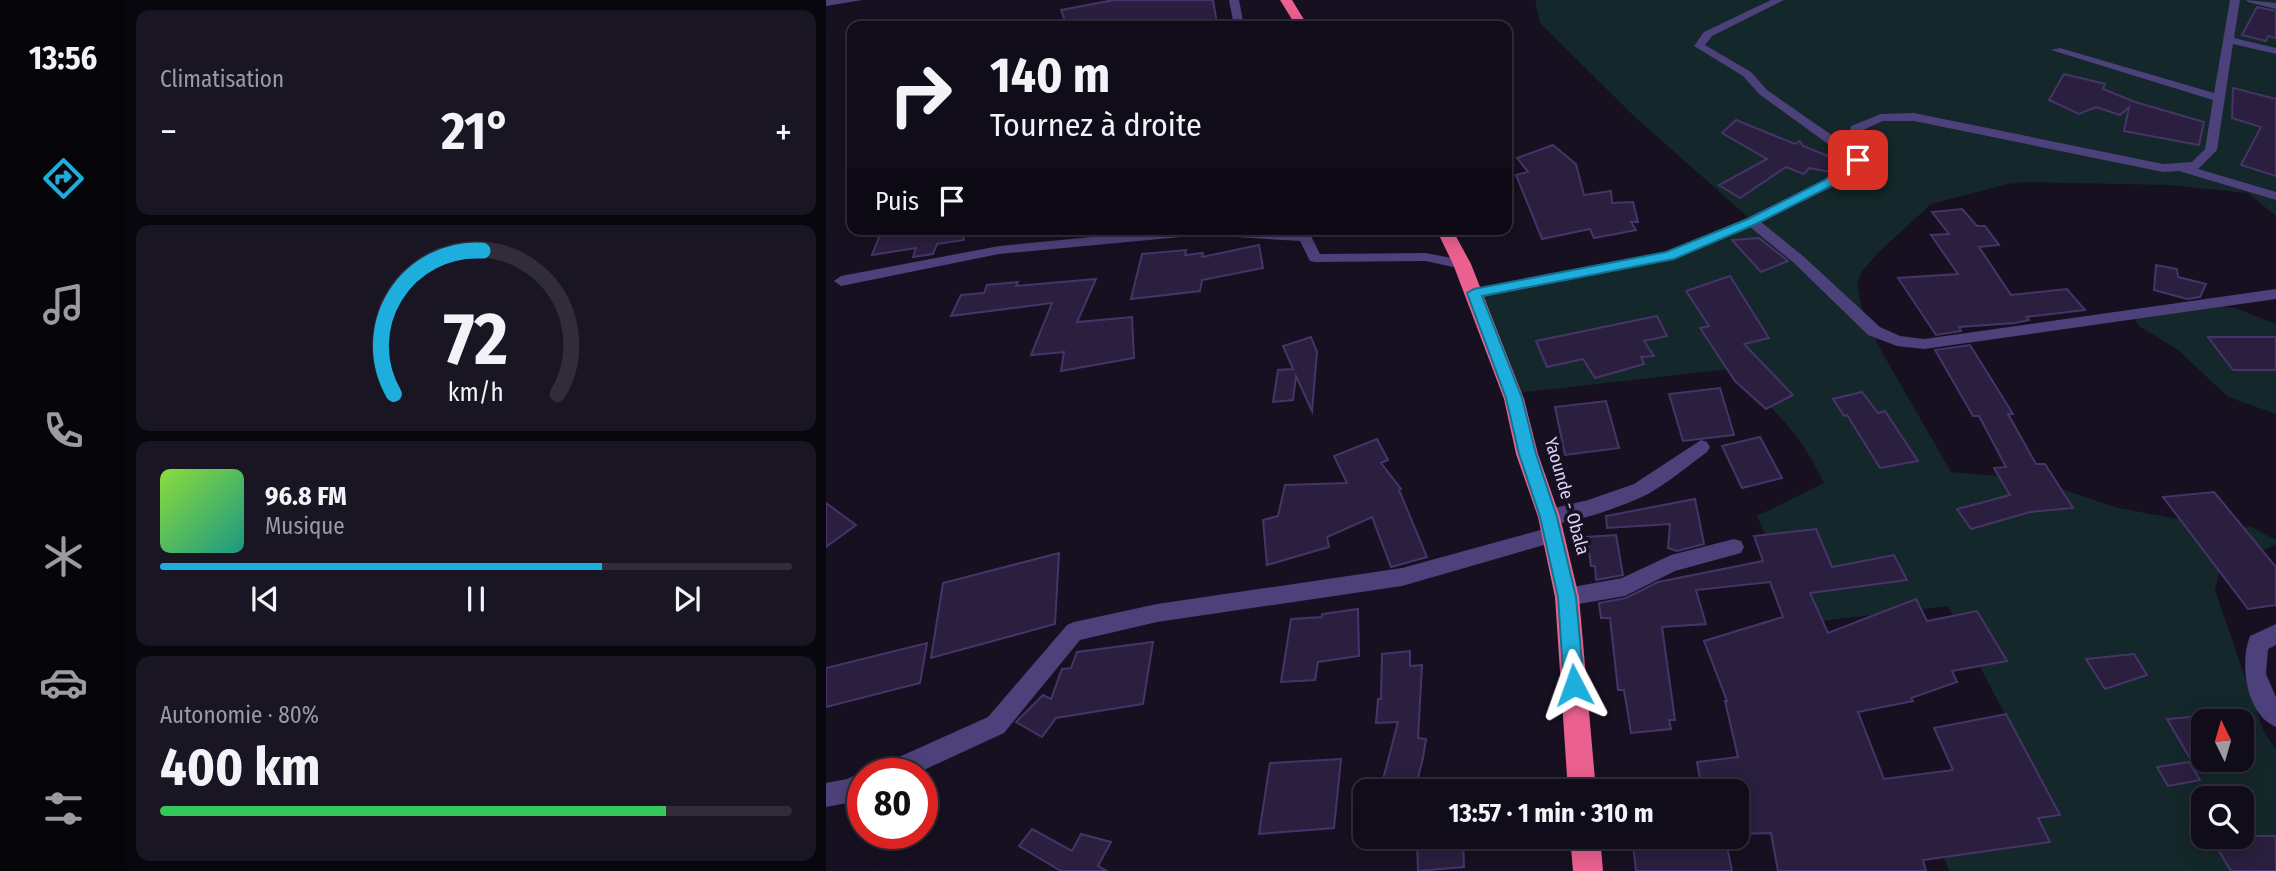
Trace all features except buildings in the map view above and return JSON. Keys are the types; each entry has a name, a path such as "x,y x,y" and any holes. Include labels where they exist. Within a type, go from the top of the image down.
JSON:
{"highway":[{"path":"1286,0 1299,21"},
{"name":"Yaounde - Obala","path":"1447,235 1474,293 1514,398 1527,454 1550,526 1567,597 1581,779"},
{"path":"1587,849 1588,871"}],"street":[{"path":"826,3 857,0"},
{"path":"1234,0 1238,21"},
{"path":"1474,293 1670,256 1752,221 1829,183 1858,160 1763,92 1747,74 1699,46 1708,34 1779,0"},
{"path":"1850,154 1855,129 1881,118 1914,117 2163,168 2196,166 2211,150 2235,0"},
{"path":"2251,0 2276,6"},
{"path":"2228,40 2276,51"},
{"path":"2056,50 2219,98"},
{"path":"2177,168 2276,195"},
{"path":"1752,221 1874,331 1897,341 1924,344 2276,294"},
{"path":"841,281 999,250 1159,235"},
{"path":"1304,235 1315,258 1426,257 1462,264"},
{"path":"923,758 996,725 1074,632 1157,613 1402,577 1550,526 1641,489 1701,446"},
{"path":"1567,597 1625,587 1671,564 1734,547"},
{"path":"2276,634 2258,643 2253,670 2260,693 2276,716"},
{"path":"826,795 847,791"}],"green space":[{"path":"1535,0 2276,0 2276,216 2248,193 2168,185 2025,182 2008,184 1931,204 1880,251 1862,271 1857,283 1862,309 1878,345 1951,472 2032,479 2118,508 2238,530 2250,526 2276,540 2276,544 2220,571 2215,590 2263,730 2276,750 2276,871 1949,871 1933,830 2048,796 1948,606 1804,623 1757,516 1824,483 1795,434 1759,395 1730,369 1508,394 1477,298 1669,256 1749,218 1636,118 1540,23"},
{"path":"2210,305 2235,308 2276,324 2276,414 2228,397 2178,350 2139,326 2130,312"}],"route":[{"path":"1574,685 1567,597 1549,517 1527,454 1514,398 1474,293 1670,256 1752,221 1829,183 1858,160"}]}
